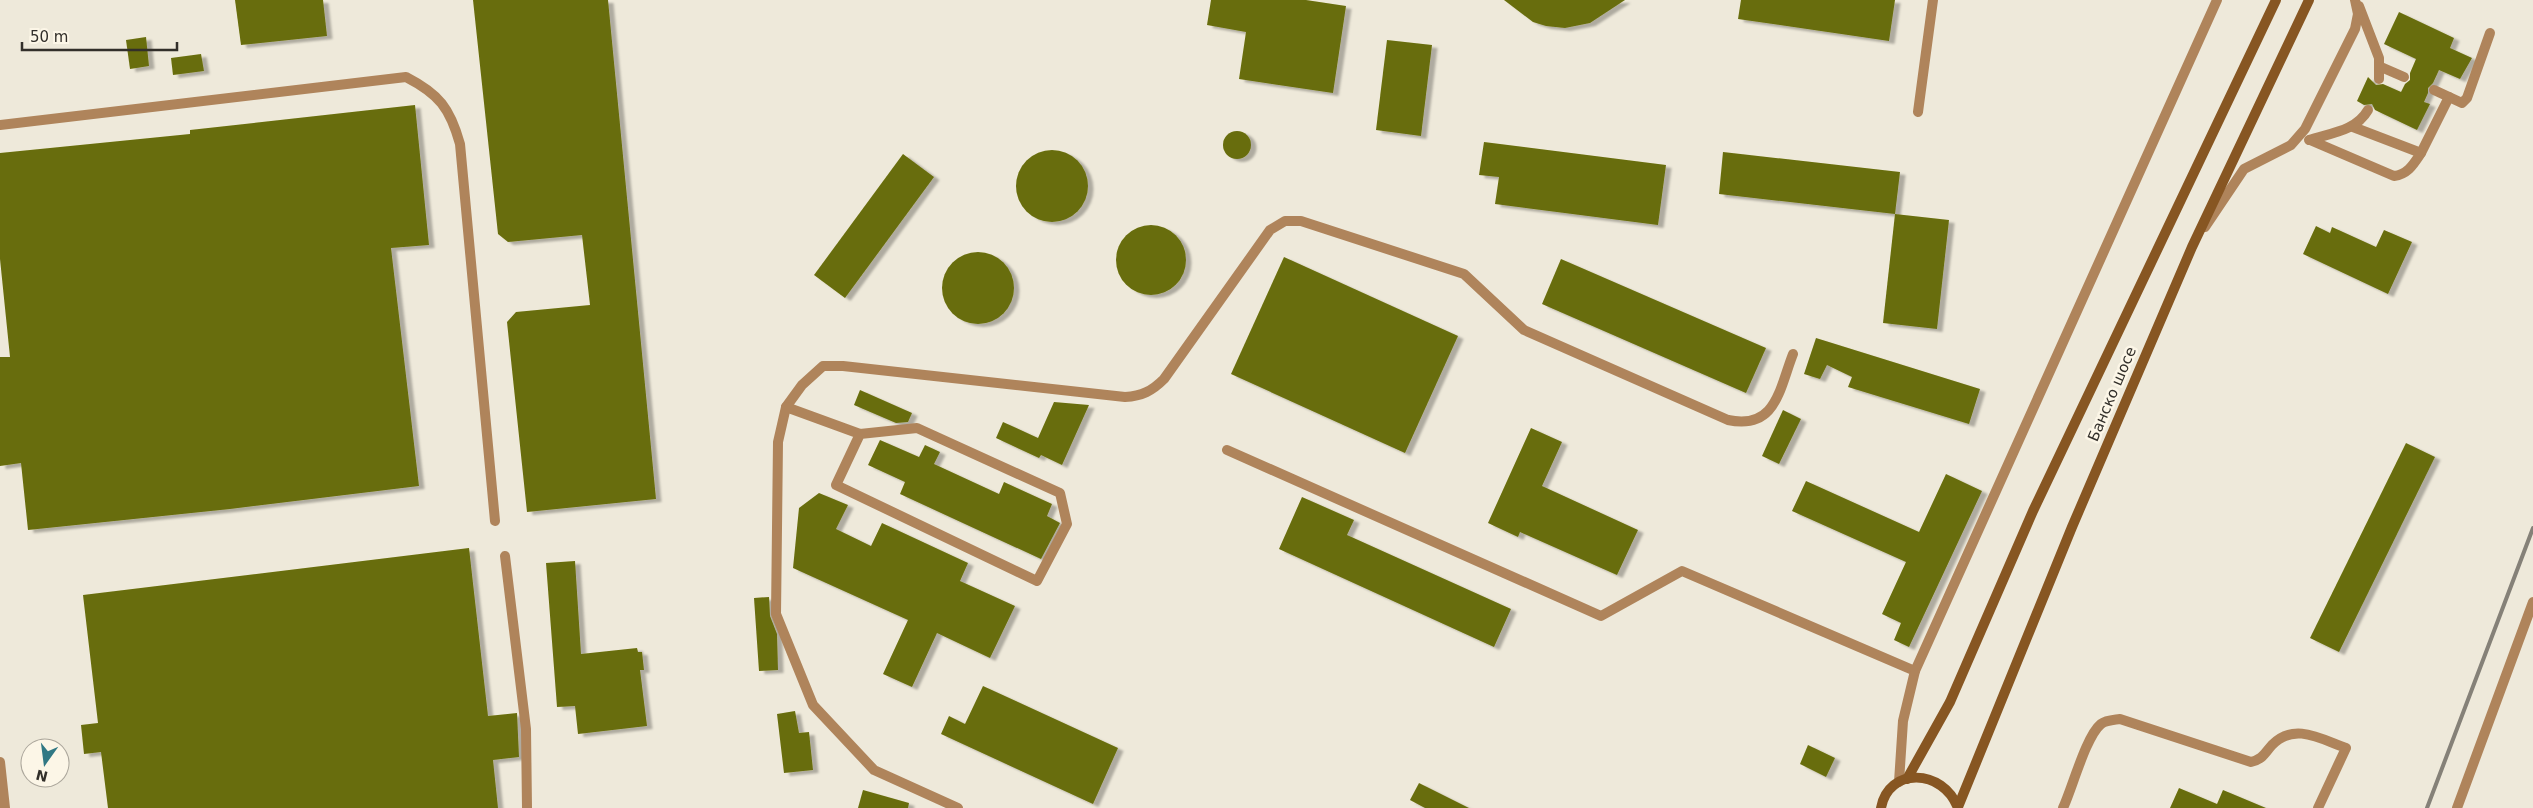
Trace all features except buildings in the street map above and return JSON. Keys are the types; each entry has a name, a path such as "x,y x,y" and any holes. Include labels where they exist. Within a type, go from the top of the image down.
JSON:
{"main road":[{"name":"Банско шосе","path":"1881,808 1888,792 1903,781 1950,702 2033,511 2276,0"},
{"name":"Банско шосе","path":"1958,808 2072,527 2192,247 2309,0"},
{"path":"1903,781 1923,777 1938,782 1950,792 1958,808"}],"street":[{"path":"1918,112 1933,0"},
{"path":"1903,781 1903,721 1915,671 2216,0"},
{"path":"2291,145 2305,129 2355,29 2358,14 2356,0"},
{"path":"2356,0 2380,58 2379,79"},
{"path":"2434,90 2462,102 2467,98 2490,33"},
{"path":"2380,66 2404,77"},
{"path":"0,125 406,77 425,87 441,101 453,120 460,144 494,521"},
{"path":"2310,140 2394,176 2403,174 2412,166 2421,153 2448,97"},
{"path":"2192,247 2244,169 2291,145 2353,127 2362,120 2368,110"},
{"path":"2353,127 2421,153"},
{"path":"958,808 874,770 813,705 776,614 778,442 786,407 802,385 823,366 843,366 1125,397 1139,396 1152,390 1164,379 1270,230 1285,221 1301,221 1464,274 1524,330 1728,420 1744,424 1759,419 1772,408 1793,354"},
{"path":"786,407 860,434 917,428 1060,493 1067,524 1036,581 836,485 860,434"},
{"path":"1227,450 1601,616 1682,571 1915,671"},
{"path":"505,556 526,729 527,808"},
{"path":"2457,808 2533,602"},
{"path":"2063,808 2087,747 2100,725 2110,720 2120,719 2251,762 2262,759 2273,745 2288,734 2307,733 2346,748 2318,808"},
{"path":"0,762 5,808"}],"railway":[{"path":"2427,808 2533,528"}]}
